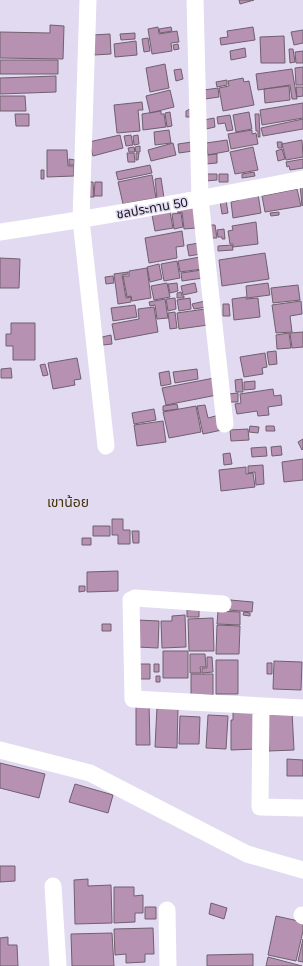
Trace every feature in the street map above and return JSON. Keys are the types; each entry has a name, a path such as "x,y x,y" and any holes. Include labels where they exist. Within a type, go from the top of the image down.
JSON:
{"street":[{"path":"88,0 82,220 106,446"},
{"path":"195,0 200,199 225,424"},
{"name":"ชลประทาน 50","path":"0,232 82,220 200,199 303,178"},
{"path":"223,604 133,599 130,602 133,699 303,708"},
{"path":"261,706 260,807 303,808"},
{"path":"0,750 90,773 247,854 303,870"},
{"path":"53,886 58,966"},
{"path":"167,910 168,966"}],"building":[{"path":"239,0 254,0 240,4"},
{"path":"50,25 64,26 63,59 0,58 0,32 50,33"},
{"path":"158,27 159,34 177,31 179,42 171,43 172,51 152,54 148,29"},
{"path":"171,27 172,31 160,33 159,29"},
{"path":"253,27 255,40 221,45 220,38 228,37 227,31"},
{"path":"303,30 303,43 294,45 291,32"},
{"path":"135,33 135,39 121,40 120,34"},
{"path":"110,34 111,54 94,55 93,35"},
{"path":"284,36 285,63 261,63 260,37"},
{"path":"148,38 150,51 144,52 142,39"},
{"path":"136,41 137,55 115,57 114,44"},
{"path":"178,44 179,49 174,50 173,45"},
{"path":"245,48 246,57 231,60 230,51"},
{"path":"289,49 293,49 295,62 290,63"},
{"path":"303,51 303,63 296,63 295,52"},
{"path":"0,60 58,60 58,74 0,74"},
{"path":"165,64 169,88 150,92 146,68"},
{"path":"303,67 303,85 296,85 295,68"},
{"path":"181,69 183,79 176,81 174,70"},
{"path":"292,69 297,99 292,99 290,85 258,90 256,74"},
{"path":"56,76 56,92 0,94 0,78"},
{"path":"243,78 244,82 249,81 254,105 223,111 219,88 229,86 228,81"},
{"path":"227,80 227,85 217,87 216,82"},
{"path":"289,86 290,100 265,103 264,89"},
{"path":"296,87 303,87 303,96 297,97"},
{"path":"218,88 219,97 205,99 204,90"},
{"path":"170,90 174,107 150,113 146,96"},
{"path":"0,96 25,96 26,111 0,111"},
{"path":"142,102 143,110 138,110 140,131 117,133 114,105"},
{"path":"303,103 303,118 262,125 260,110"},
{"path":"190,109 191,117 186,117 186,111"},
{"path":"161,111 161,114 164,114 166,127 143,130 142,114"},
{"path":"170,112 172,126 167,127 165,113"},
{"path":"249,112 252,129 236,132 233,115"},
{"path":"15,114 29,114 29,126 16,126"},
{"path":"255,114 259,114 260,137 258,137 258,131 256,131"},
{"path":"230,115 233,130 227,131 225,123 218,124 217,117"},
{"path":"214,118 215,127 206,129 204,120"},
{"path":"303,119 303,129 263,136 261,128"},
{"path":"169,130 171,143 155,145 154,132"},
{"path":"252,130 252,134 256,133 258,144 231,149 228,134"},
{"path":"120,135 123,148 93,156 89,142"},
{"path":"131,135 133,145 126,146 124,136"},
{"path":"138,135 139,144 134,145 133,136"},
{"path":"227,140 229,151 208,155 206,143"},
{"path":"302,140 303,157 286,160 282,144"},
{"path":"192,142 193,151 179,153 178,144"},
{"path":"277,142 282,142 282,148 278,148"},
{"path":"173,143 176,155 151,161 148,150"},
{"path":"140,146 140,152 136,152 135,147"},
{"path":"134,147 135,152 129,152 128,148"},
{"path":"253,147 258,170 235,174 230,152"},
{"path":"282,149 285,159 278,161 276,151"},
{"path":"47,150 67,150 68,166 74,166 74,176 47,177"},
{"path":"127,153 134,153 135,162 128,162"},
{"path":"136,153 139,153 138,160 136,160"},
{"path":"217,154 217,163 206,164 205,155"},
{"path":"69,159 75,160 74,165 69,165"},
{"path":"303,159 303,168 290,170 289,166 287,167 286,162"},
{"path":"150,165 152,173 118,180 116,172"},
{"path":"41,170 44,170 44,179 41,179"},
{"path":"254,172 255,176 242,178 242,174"},
{"path":"205,174 217,174 217,180 206,181"},
{"path":"219,174 228,174 228,182 219,182"},
{"path":"152,175 156,198 123,204 118,182"},
{"path":"161,178 164,198 157,199 155,179"},
{"path":"88,182 93,182 94,197 88,197"},
{"path":"95,182 102,182 102,196 94,196"},
{"path":"300,185 303,185 302,206"},
{"path":"297,189 301,206 265,212 262,196"},
{"path":"258,194 261,213 233,218 231,202 239,200 238,197"},
{"path":"226,200 228,213 222,214 220,201"},
{"path":"193,208 196,228 184,229 182,212 178,213 178,210"},
{"path":"170,212 173,228 155,231 152,215"},
{"path":"279,212 279,215 271,216 270,213"},
{"path":"181,213 183,227 174,229 172,214"},
{"path":"256,222 258,244 233,247 233,244 230,244 228,231 233,230 232,226"},
{"path":"210,225 215,225 217,238 211,238"},
{"path":"224,229 225,239 222,239 222,237 218,237 217,230"},
{"path":"182,231 184,246 176,247 177,258 149,263 145,238"},
{"path":"199,243 201,254 189,256 187,245"},
{"path":"232,245 233,250 218,251 218,246"},
{"path":"265,253 269,279 222,286 219,260"},
{"path":"200,257 202,269 180,272 178,261"},
{"path":"0,258 20,259 19,288 0,288"},
{"path":"177,261 180,278 164,281 161,264"},
{"path":"159,264 162,279 150,282 147,267"},
{"path":"147,268 151,298 132,301 131,296 127,297 123,276 129,276 129,271"},
{"path":"202,270 203,278 182,281 181,273"},
{"path":"128,272 128,274 122,275 126,298 131,297 131,302 118,304 114,274"},
{"path":"113,276 114,283 106,284 105,277"},
{"path":"167,283 170,297 154,300 151,286"},
{"path":"177,283 178,291 170,293 168,284"},
{"path":"195,283 197,292 183,295 181,286"},
{"path":"268,283 270,295 247,298 246,286"},
{"path":"298,285 300,300 273,303 271,288"},
{"path":"181,292 184,298 177,298 177,293"},
{"path":"246,297 246,299 258,298 260,317 234,320 232,299"},
{"path":"175,298 176,309 168,311 166,299"},
{"path":"190,298 191,309 179,311 177,300"},
{"path":"165,299 168,318 157,319 155,305 150,306 149,302"},
{"path":"205,301 207,307 194,309 192,304"},
{"path":"301,301 302,314 290,316 292,332 276,333 272,305"},
{"path":"223,304 229,304 230,316 223,316"},
{"path":"135,305 137,317 113,321 111,308"},
{"path":"154,307 158,332 115,340 112,324 139,319 138,309"},
{"path":"205,309 208,325 179,329 177,313"},
{"path":"175,312 177,328 170,329 168,313"},
{"path":"11,323 35,323 35,360 13,360 13,346 6,346 6,334 11,334"},
{"path":"303,332 303,347 292,348 290,333"},
{"path":"289,333 291,348 277,349 276,335"},
{"path":"111,335 112,344 103,345 102,337"},
{"path":"276,351 277,364 269,365 267,352"},
{"path":"265,353 267,367 262,368 263,374 244,377 240,357"},
{"path":"77,358 81,379 74,380 75,385 53,389 48,363"},
{"path":"45,364 48,375 43,376 40,365"},
{"path":"11,368 12,378 1,378 1,369"},
{"path":"197,369 198,379 175,383 173,372"},
{"path":"169,371 171,384 161,386 159,373"},
{"path":"214,378 217,395 166,405 162,388"},
{"path":"242,379 243,392 236,392 235,380"},
{"path":"255,381 255,389 244,390 244,382"},
{"path":"273,389 274,396 281,395 282,405 268,407 269,415 258,416 257,411 237,414 235,404 241,403 240,394"},
{"path":"238,393 238,402 228,402 228,394"},
{"path":"177,404 178,409 163,411 163,406"},
{"path":"205,405 208,418 219,415 222,430 203,434 197,406"},
{"path":"196,406 201,432 169,438 163,412"},
{"path":"154,409 156,420 134,424 132,413"},
{"path":"163,421 166,442 137,446 134,425"},
{"path":"250,426 259,427 258,433 249,432"},
{"path":"266,426 274,426 275,431 266,431"},
{"path":"248,429 249,440 231,441 230,430"},
{"path":"303,439 303,449 302,450 298,442"},
{"path":"281,446 282,455 272,456 271,447"},
{"path":"266,447 267,456 252,457 251,448"},
{"path":"230,453 232,464 224,465 223,454"},
{"path":"303,459 303,480 284,482 282,462"},
{"path":"263,465 264,484 256,485 255,472 248,473 248,466"},
{"path":"246,467 246,474 253,473 255,487 221,491 219,470"},
{"path":"112,519 123,519 123,530 130,530 130,544 118,544 118,535 112,535"},
{"path":"93,526 110,526 110,536 93,536"},
{"path":"132,531 139,531 139,543 133,543"},
{"path":"82,538 91,538 91,545 82,545"},
{"path":"118,571 118,591 87,592 87,572"},
{"path":"79,586 85,586 85,591 79,592"},
{"path":"230,600 253,602 252,612 229,610"},
{"path":"199,609 199,617 187,617 187,610"},
{"path":"218,611 240,612 240,625 217,624"},
{"path":"244,612 250,613 250,616 243,615"},
{"path":"185,615 186,647 162,648 161,621 172,621 172,616"},
{"path":"213,618 214,651 189,651 188,619"},
{"path":"137,620 159,621 158,648 136,647"},
{"path":"102,624 111,624 111,631 102,631"},
{"path":"217,625 240,626 239,654 216,654"},
{"path":"163,651 188,651 188,678 163,678"},
{"path":"190,654 205,654 206,667 200,667 201,673 190,673"},
{"path":"207,657 212,657 213,672 202,673 202,668 207,668"},
{"path":"216,660 238,660 238,694 216,694"},
{"path":"274,661 302,662 301,690 273,689"},
{"path":"267,663 272,663 272,674 267,674"},
{"path":"139,664 150,664 150,679 138,679"},
{"path":"154,664 159,664 159,672 154,672"},
{"path":"191,674 213,674 213,695 191,695"},
{"path":"156,676 160,676 160,682 156,682"},
{"path":"136,704 149,704 150,745 136,745"},
{"path":"157,707 178,708 177,748 155,747"},
{"path":"292,711 294,750 269,751 267,712"},
{"path":"233,712 255,712 256,749 231,750 231,720 233,720"},
{"path":"208,715 228,716 226,749 206,748"},
{"path":"180,716 200,717 199,744 179,744"},
{"path":"287,759 303,760 303,776 287,776"},
{"path":"0,763 45,774 39,798 0,788"},
{"path":"75,784 113,795 108,813 69,802"},
{"path":"0,866 15,866 15,881 0,882"},
{"path":"88,879 88,886 111,885 112,923 75,924 74,880"},
{"path":"114,887 134,887 134,896 143,895 143,913 135,913 135,922 114,923"},
{"path":"211,903 227,908 224,919 209,914"},
{"path":"145,907 156,907 156,919 145,919"},
{"path":"276,916 303,922 303,931 296,961 268,955"},
{"path":"153,928 154,954 145,954 145,962 126,963 126,954 115,955 114,929"},
{"path":"112,933 114,966 72,966 71,934"},
{"path":"8,937 8,945 17,945 18,966 0,966 0,938"},
{"path":"303,939 303,962 298,961"},
{"path":"253,954 253,966 207,966 207,955"},
{"path":"268,957 302,966 266,966"}],"district":[{"name":"เขาน้อย","path":"68,502"}]}
